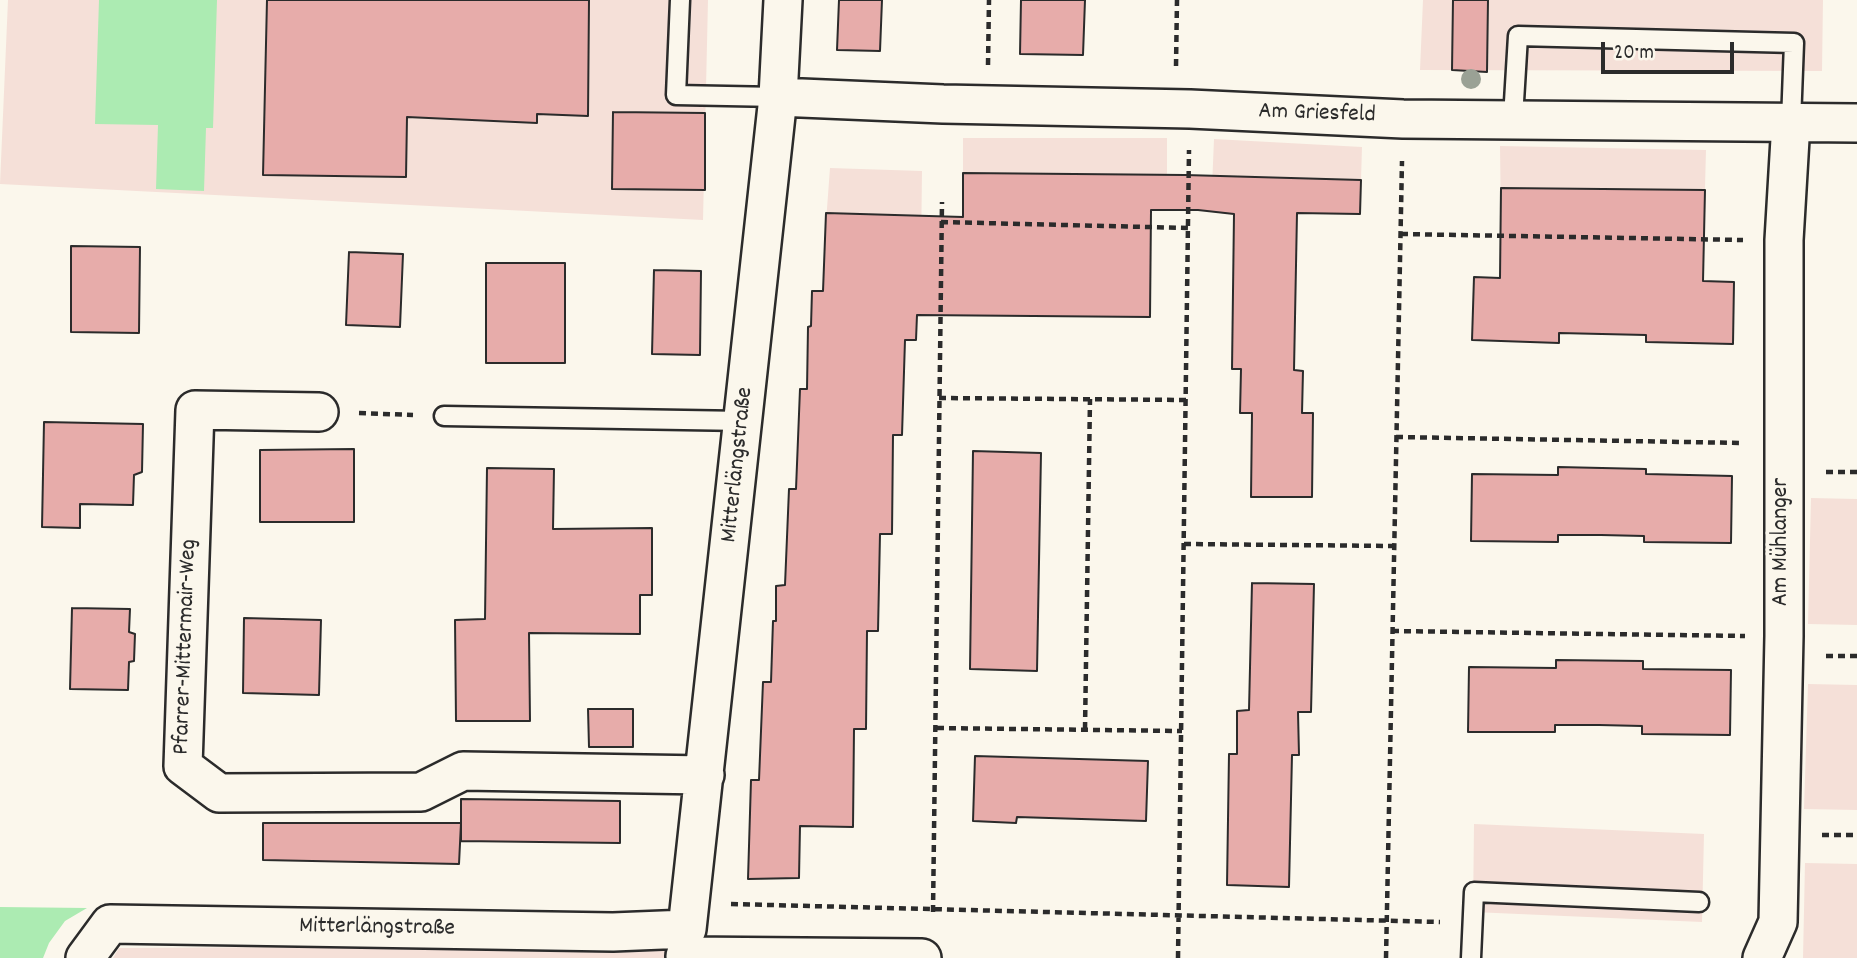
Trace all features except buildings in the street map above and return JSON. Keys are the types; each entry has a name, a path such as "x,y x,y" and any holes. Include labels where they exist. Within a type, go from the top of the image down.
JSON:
{"street":[{"name":"Mitterlängstraße","path":"85,958 110,924 613,932 687,936 778,97 783,0"},
{"name":"Am Griesfeld","path":"778,97 1403,118 1857,123"},
{"name":"Am Mühlanger","path":"1762,958 1778,922 1784,636 1784,240 1791,122"},
{"name":"Pfarrer-Mittermair-Weg","path":"319,412 195,410 183,766 219,793 421,792 463,771 705,775"},
{"path":"687,936 922,958"}],"lane":[{"path":"680,0 676,95 778,97"},
{"path":"1513,118 1518,36 1794,43 1791,122"},
{"path":"444,416 744,421"},
{"path":"1471,958 1474,892 1699,902"}],"path":[{"path":"988,105 989,0"},
{"path":"1177,0 1188,228 1178,958"},
{"path":"1386,958 1403,118"},
{"path":"933,922 942,202"},
{"path":"941,222 1188,228"},
{"path":"1401,234 1784,240"},
{"path":"939,398 1186,400"},
{"path":"1085,730 1090,399"},
{"path":"319,412 444,416"},
{"path":"1396,437 1783,444"},
{"path":"1184,544 1394,545"},
{"path":"1392,631 1784,636"},
{"path":"937,728 1182,731"},
{"path":"687,936 933,911 1472,924"}],"shaded area":[{"path":"8,0 708,0 703,220 0,184"},
{"path":"1423,0 1823,0 1822,71 1420,70"},
{"path":"963,138 1167,138 1167,210 963,208"},
{"path":"1214,139 1362,147 1360,214 1211,211"},
{"path":"1500,146 1706,150 1704,225 1501,223"},
{"path":"830,168 922,171 921,253 824,249"},
{"path":"1811,498 1857,499 1857,625 1808,624"},
{"path":"1808,684 1857,685 1857,810 1804,809"},
{"path":"1474,824 1704,834 1702,922 1473,912"},
{"path":"1805,863 1857,864 1857,958 1803,958"},
{"path":"677,945 676,958 113,958 119,948"}],"green space":[{"path":"99,0 217,0 213,128 206,128 204,191 156,189 158,125 95,124"},
{"path":"0,907 87,908 65,921 49,943 43,958 0,958"}]}
